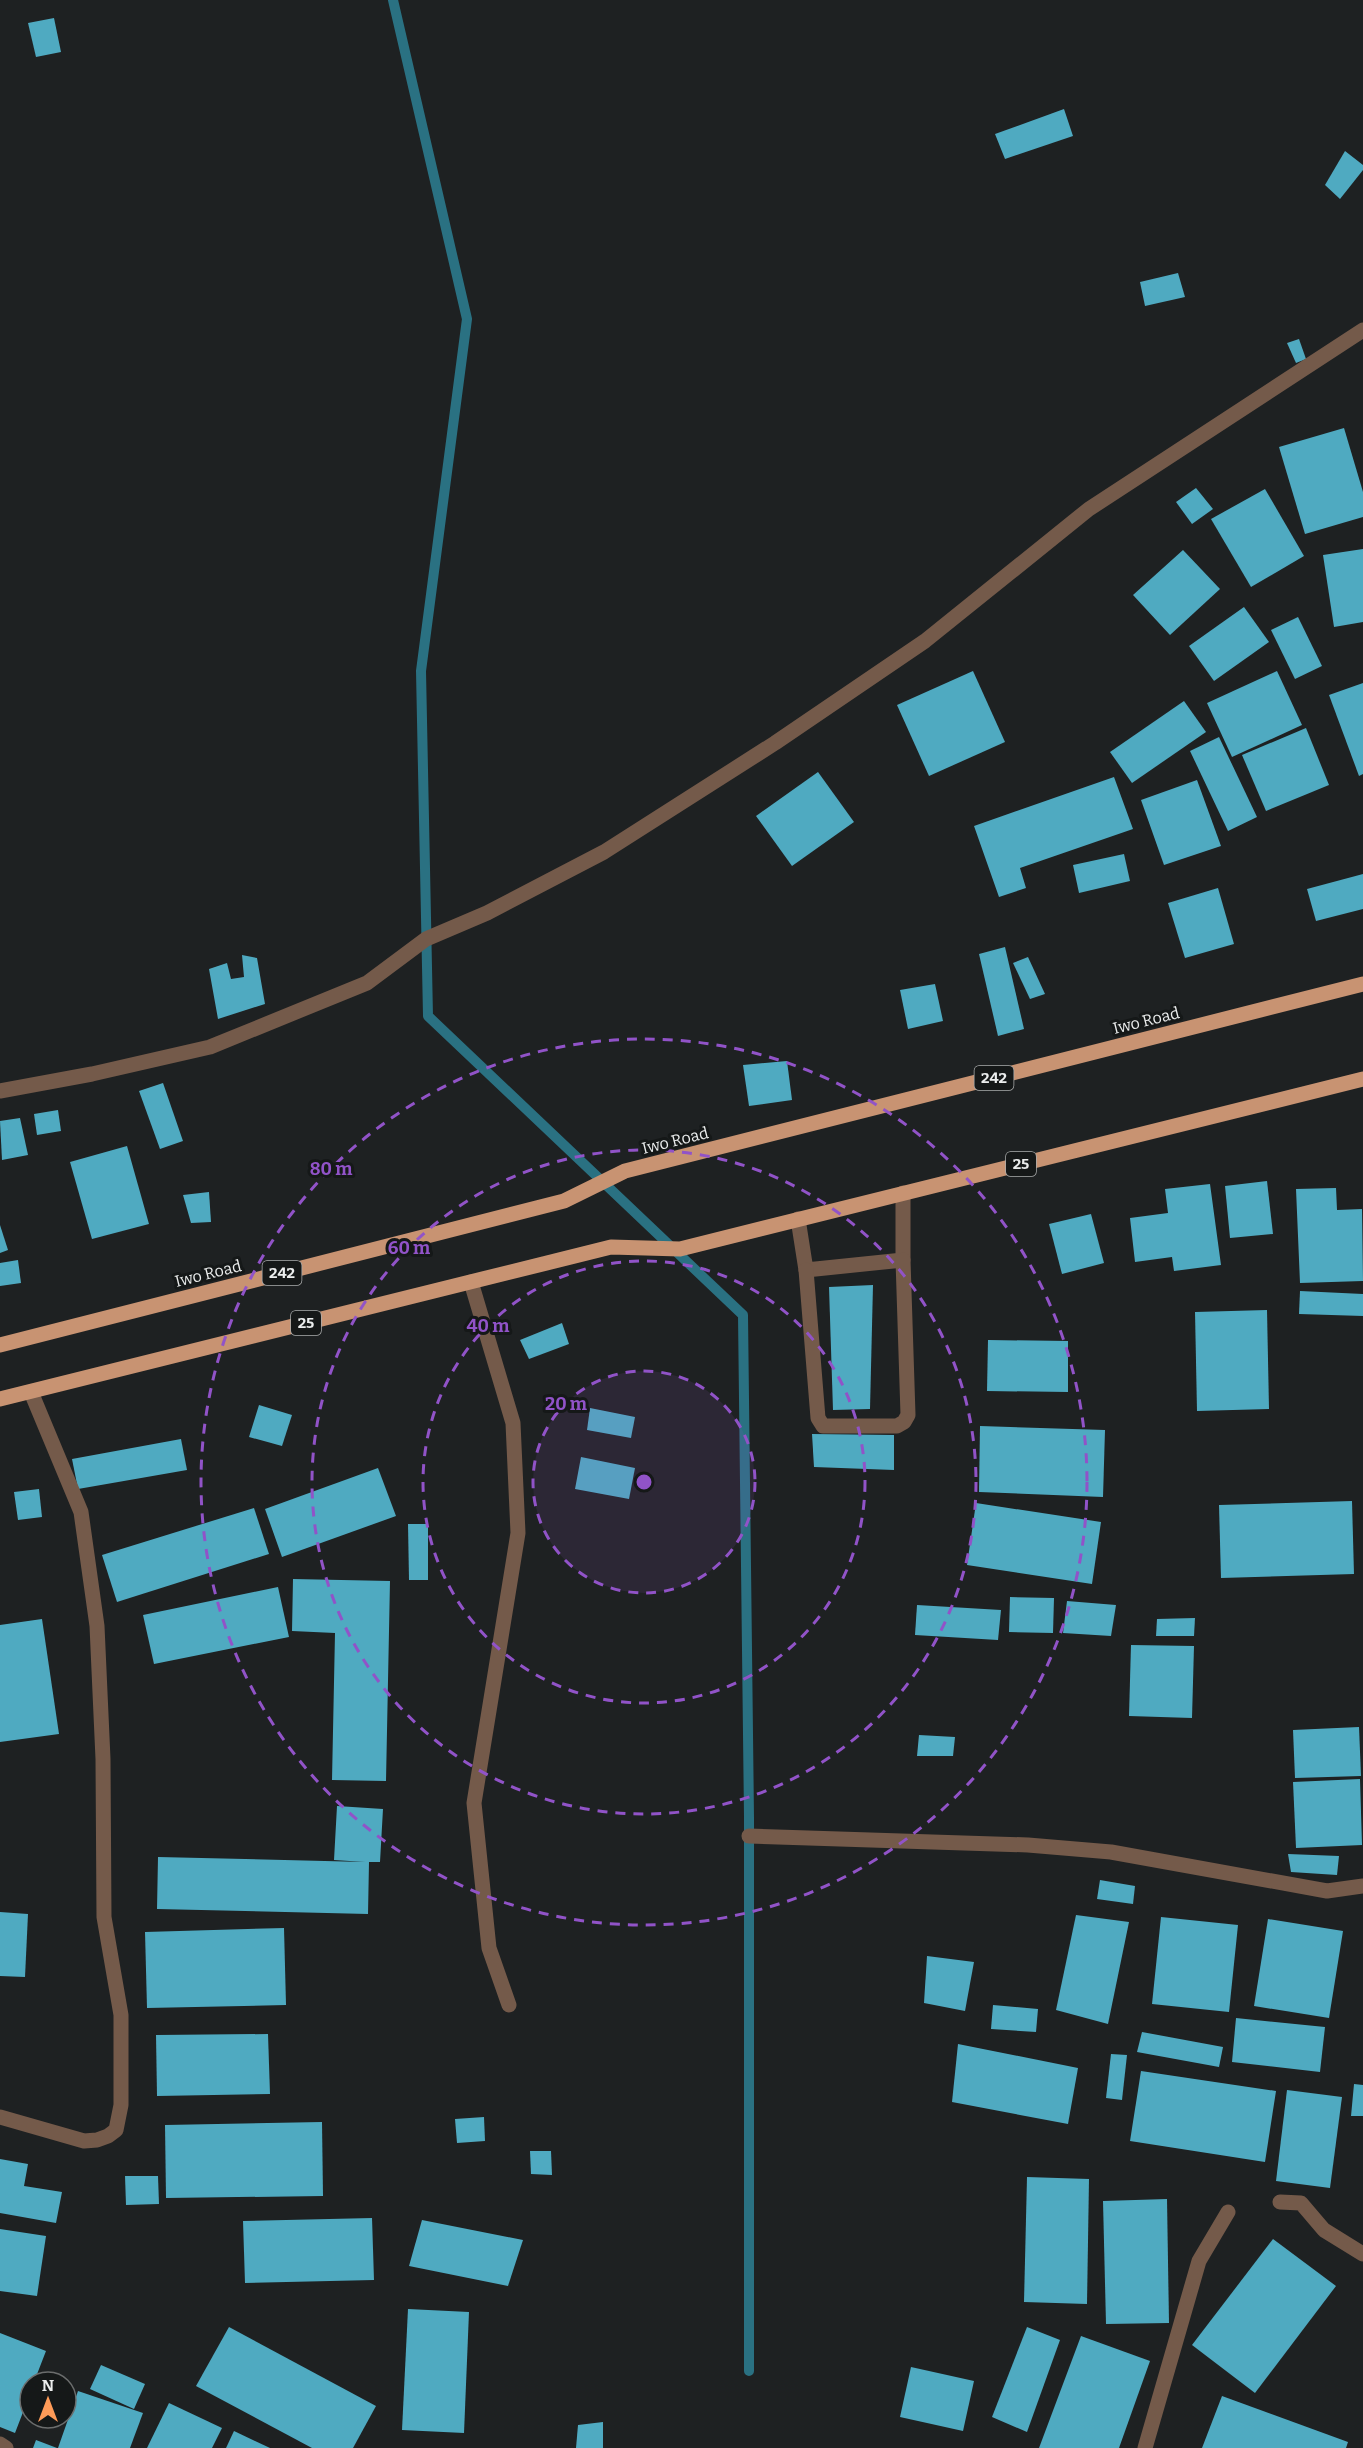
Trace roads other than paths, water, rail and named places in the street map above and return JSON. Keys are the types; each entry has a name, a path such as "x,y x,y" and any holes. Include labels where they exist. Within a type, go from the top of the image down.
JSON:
{"main road":[{"name":"Iwo Road","path":"0,1345 564,1202 625,1172 1363,984"},
{"name":"25","path":"0,1400 611,1247 680,1249 1363,1079"}],"street":[{"path":"0,1091 92,1074 210,1047 367,983 426,939 487,912 604,852 775,743 925,641 1089,509 1363,330"},
{"path":"798,1219 806,1270 818,1418 823,1426 832,1427 897,1426 904,1422 908,1414 903,1193"},
{"path":"806,1270 903,1260"},
{"path":"471,1282 513,1423 518,1533 474,1803 489,1948 509,2005"},
{"path":"0,2117 84,2141 97,2140 116,2130 120,2105 121,2015 104,1917 103,1759 97,1626 81,1512 31,1392"},
{"path":"749,1836 1040,1846 1111,1852 1327,1891 1363,1886"},
{"path":"1281,2202 1301,2203 1324,2230 1363,2254"},
{"path":"1145,2448 1199,2261 1228,2212"},
{"path":"0,2444 6,2448"}],"waterway":[{"path":"393,0 467,319 421,671 428,1016 743,1315 749,1817 749,2371"}]}
